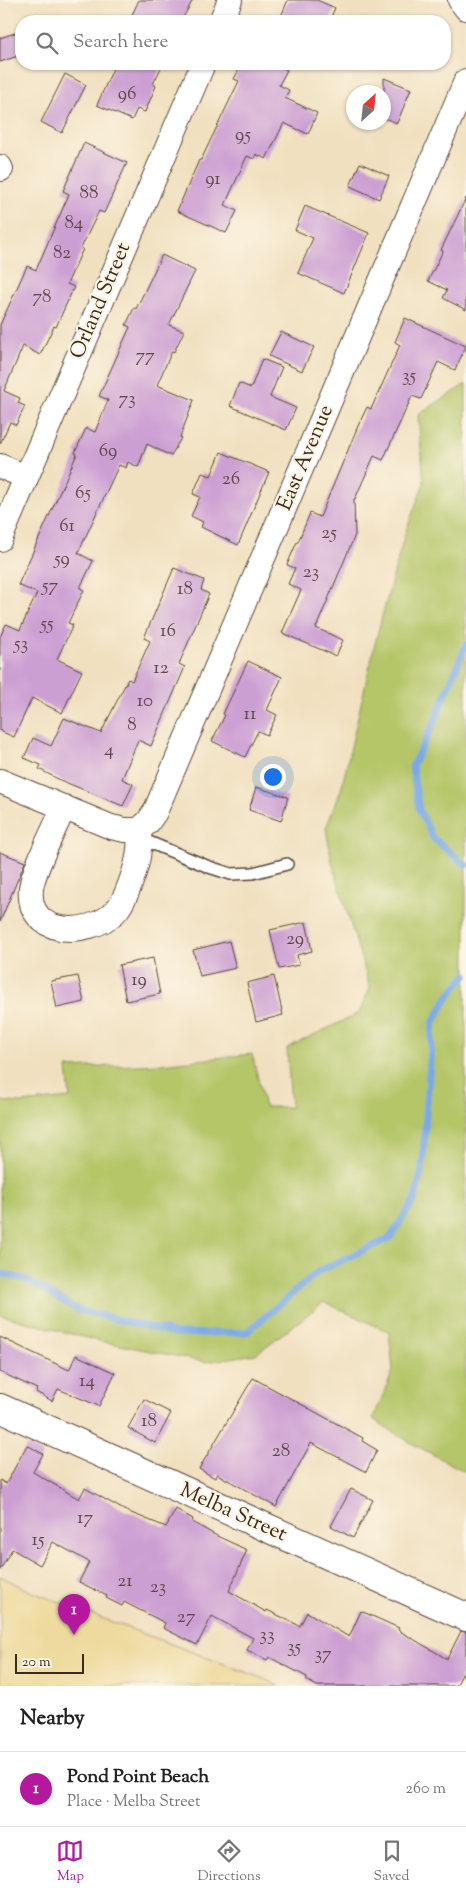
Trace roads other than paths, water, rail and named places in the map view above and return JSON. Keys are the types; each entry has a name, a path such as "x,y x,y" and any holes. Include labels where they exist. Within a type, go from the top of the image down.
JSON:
{"main road":[{"name":"Melba Street","path":"0,1408 466,1617"}],"street":[{"path":"224,15 230,0"},
{"path":"460,0 466,8"},
{"name":"Orland Street","path":"0,538 200,70"},
{"name":"East Avenue","path":"139,834 155,812 466,81"},
{"path":"0,466 26,477"},
{"path":"0,781 64,807 111,827 139,834 140,849 124,897 115,912 86,928 66,929 50,925 38,918 32,905 31,888 64,807"}],"lane":[{"path":"139,834 209,867 231,874 253,872 288,864"}],"waterway":[{"path":"466,645 433,725 412,766 419,809 433,838 466,865"},
{"path":"0,1273 27,1280 78,1310 178,1334 247,1332 319,1271 390,1238 415,1199 422,1169 433,1023 447,998 466,975"}],"place":[{"name":"Pond Point Beach","path":"74,1635"}]}
